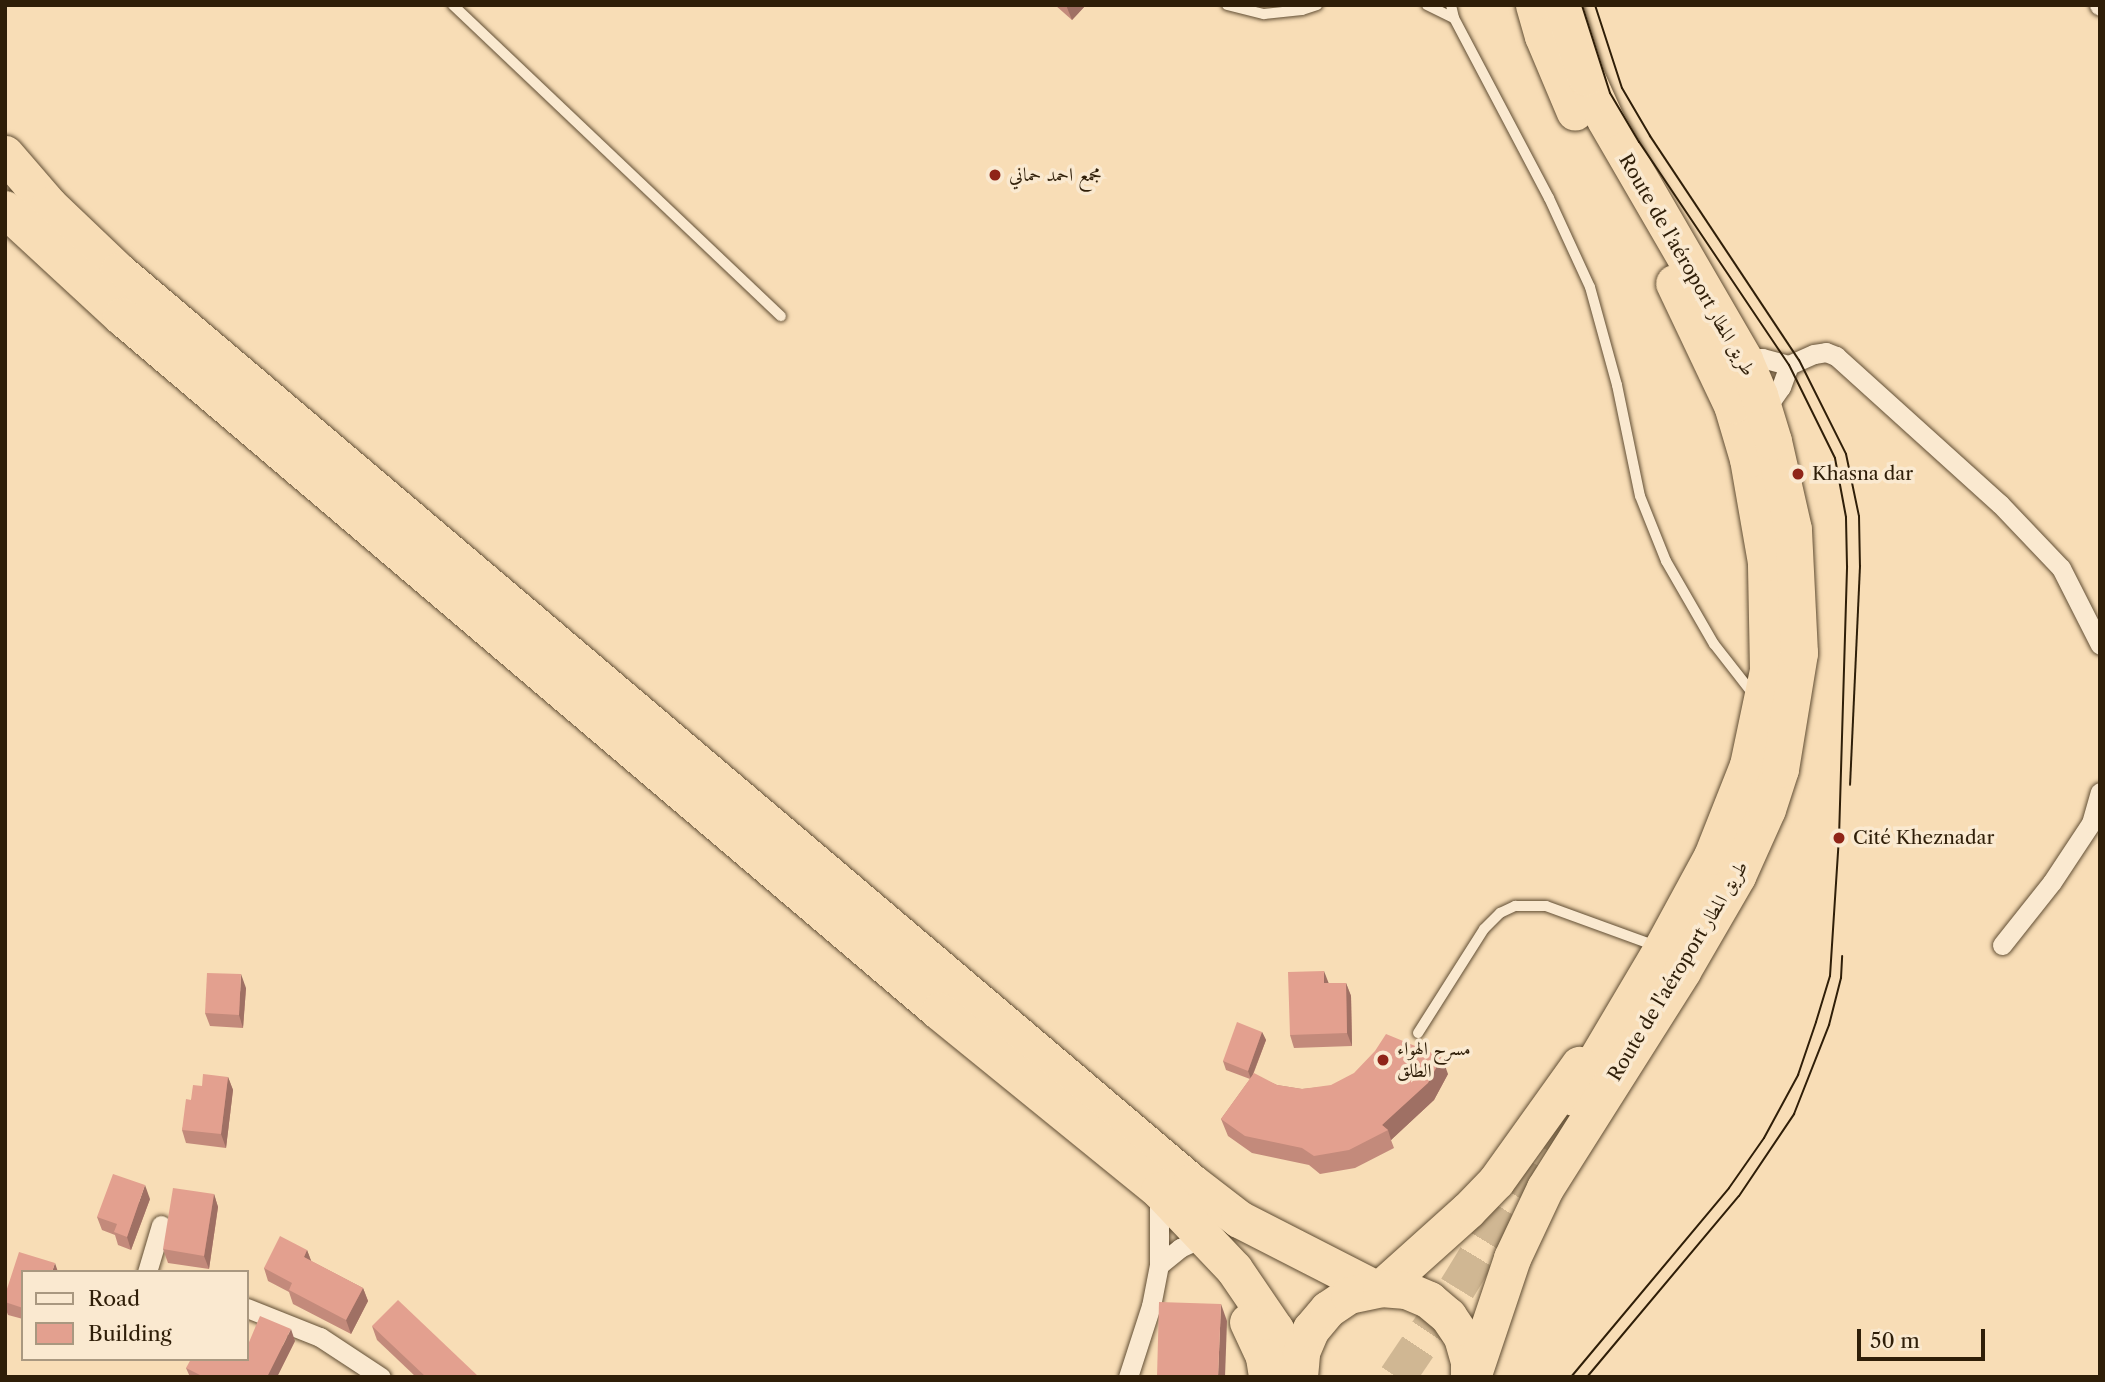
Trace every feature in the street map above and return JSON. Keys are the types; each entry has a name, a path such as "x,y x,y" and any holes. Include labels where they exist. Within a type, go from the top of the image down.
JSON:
{"highway":[{"name":"Route de l'aéroport طريق المطار","path":"1534,5 1566,96 1677,288 1732,405 1748,459 1766,562 1768,657 1762,706 1748,765 1734,807 1692,895 1571,1102"},
{"name":"Route de l'aéroport طريق المطار","path":"1470,1377 1524,1229 1545,1188 1682,971 1737,876 1767,809 1780,769 1797,676 1798,604 1793,529 1764,411 1744,359 1605,119 1586,77 1563,5"},
{"path":"5,154 49,205 118,271 1181,1174 1239,1219 1377,1288"},
{"path":"5,209 121,316 939,1011 1158,1190 1207,1239 1253,1294 1275,1329 1298,1377"},
{"path":"1377,1288 1468,1210 1496,1181 1642,981"},
{"path":"1207,1239 1264,1357 1267,1377"},
{"path":"1317,1256 1365,1258 1425,1246"},
{"path":"1298,1377 1301,1352 1311,1329 1319,1319 1328,1309 1349,1295 1377,1288 1406,1290 1429,1300 1448,1316 1462,1338 1470,1377"}],"street":[{"path":"1744,359 1762,358 1789,365 1826,352 1852,368 2000,504 2061,568 2100,645"},
{"path":"1764,411 1781,387 1789,365"},
{"path":"2002,945 2052,882 2091,823 2100,792"},
{"path":"1128,1377 1151,1306 1160,1265 1158,1190"},
{"path":"148,1270 161,1225"},
{"path":"1160,1265 1180,1248 1207,1239"},
{"path":"248,1308 320,1337 382,1377"}],"lane":[{"path":"453,5 781,316"},
{"path":"1227,5 1264,14 1317,5"},
{"path":"1427,5 1454,18"},
{"path":"1451,5 1454,18 1549,198 1590,286 1617,385 1640,496 1666,561 1714,644 1762,706"},
{"path":"1418,1033 1484,929 1500,913 1515,905 1546,905 1662,948"}],"building":[{"path":"1324,971 1324,983 1346,983 1347,1033 1290,1035 1288,972"},
{"path":"207,973 241,974 239,1015 205,1013"},
{"path":"1237,1022 1262,1032 1248,1071 1223,1061"},
{"path":"1386,1034 1442,1057 1428,1083 1382,1125 1388,1130 1349,1150 1314,1156 1302,1148 1245,1136 1221,1119 1254,1073 1277,1085 1302,1089 1331,1085 1354,1073 1375,1051"},
{"path":"203,1074 228,1077 221,1134 182,1130 186,1099 191,1100 193,1085 202,1086"},
{"path":"113,1174 145,1185 127,1237 114,1232 117,1224 97,1217"},
{"path":"173,1188 214,1194 204,1256 163,1249"},
{"path":"280,1236 307,1250 304,1257 363,1288 346,1320 289,1290 292,1283 264,1268"},
{"path":"19,1252 55,1263 53,1270 21,1270 21,1307 5,1302"},
{"path":"398,1300 479,1377 426,1377 372,1326"},
{"path":"1159,1302 1221,1304 1218,1377 1157,1377"},
{"path":"260,1316 291,1329 267,1377 204,1377 186,1368 190,1361 248,1361 248,1345"}],"tunnel":[{"path":"1397,1377 1457,1288 1570,1103"}],"tram line":[{"path":"1571,1377 1729,1188 1764,1138 1798,1075 1830,976 1839,838 1847,566 1846,517 1835,458 1789,365 1639,142 1610,93 1582,5"},
{"path":"1595,5 1622,88 1650,136 1799,360 1846,454 1859,516 1860,566 1850,785"},
{"path":"1587,1377 1739,1196 1794,1114 1829,1025 1841,978 1842,956"}],"place":[{"name":"مجمع احمد حماني","path":"995,175"},
{"name":"Khasna dar","path":"1798,474"},
{"name":"Cité Kheznadar","path":"1839,838"},
{"name":"مسرح الهواء الطلق","path":"1383,1060"}]}
